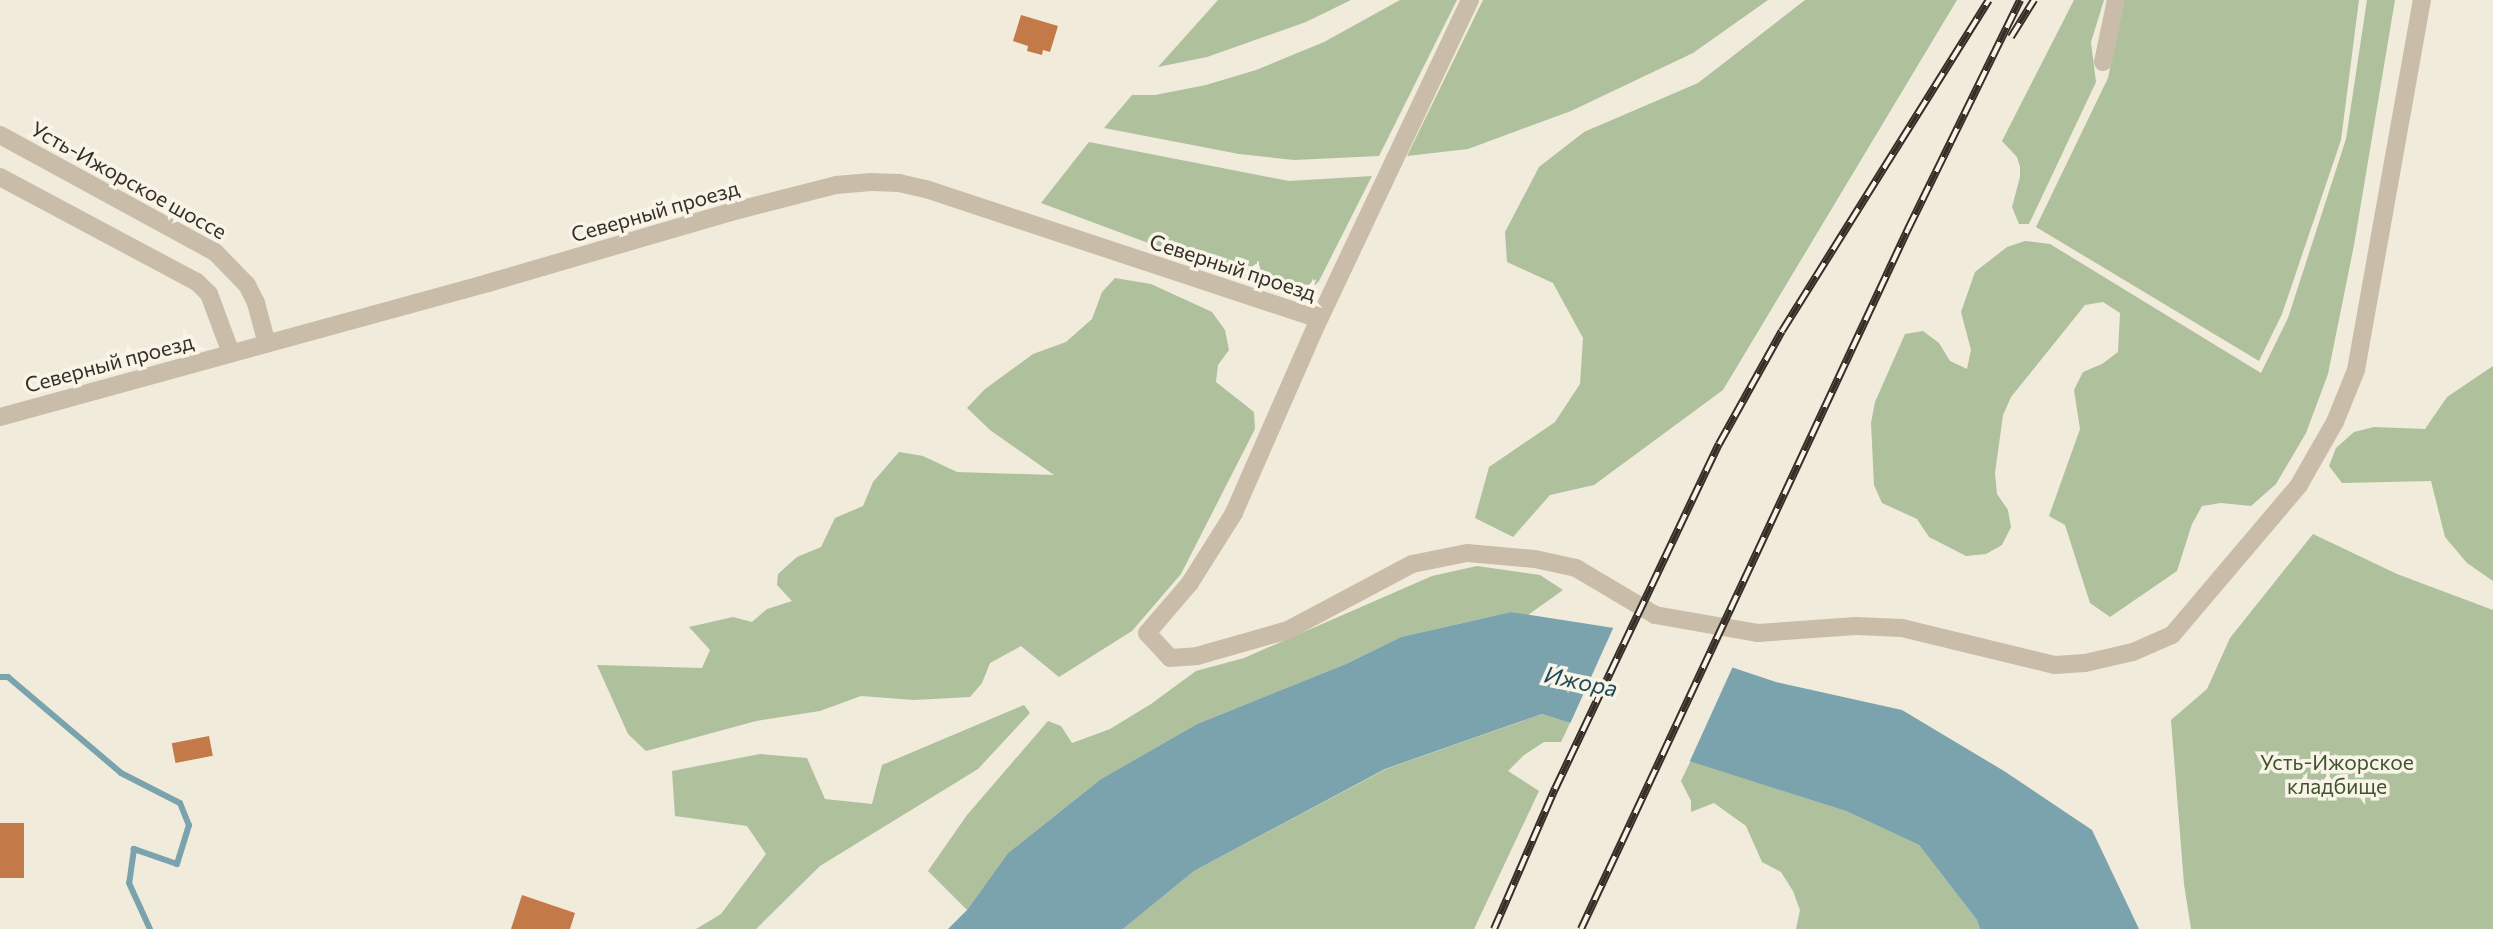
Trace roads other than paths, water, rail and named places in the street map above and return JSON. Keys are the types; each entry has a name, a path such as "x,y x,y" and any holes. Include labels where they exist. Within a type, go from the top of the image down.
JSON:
{"street":[{"name":"Северный проезд","path":"1470,0 1319,319 1234,513 1190,583 1147,633 1170,659 1197,656 1288,630 1412,565 1440,557 1478,554 1535,559 1576,568 1655,615 1758,633 1856,626 1902,628 2055,665 2085,663 2133,652 2172,635 2299,485 2335,422 2356,370 2422,0"},
{"path":"2103,62 2116,0"},
{"name":"Усть-Ижорское шоссе","path":"0,135 215,251 247,285 256,303 267,344"},
{"path":"0,177 186,274 209,294 214,315 231,354"},
{"name":"Северный проезд","path":"0,417 731,212 836,185 871,182 898,183 926,189 1319,319"},
{"path":"200,362 212,338 214,315"}],"water":[{"name":"Ижора","path":"1511,612 1614,628 1776,682 1902,710 2004,771 2092,830 2139,929 1980,929 1977,920 1919,845 1846,811 1542,714 1385,769 1194,871 1123,929 948,929 967,910 1008,853 1101,779 1197,724 1346,664 1401,637"}],"waterway":[{"path":"0,677 8,677 121,773 180,803 189,825 177,864 134,849 129,883 150,929"}],"railway":[{"path":"1494,929 1555,789 1719,444 1782,331 1989,0"},
{"path":"1581,929 1908,229 2020,0"},
{"path":"2011,37 2034,0"}],"park label":[{"name":"Усть-Ижорское кладбище","path":"2337,774"}]}
